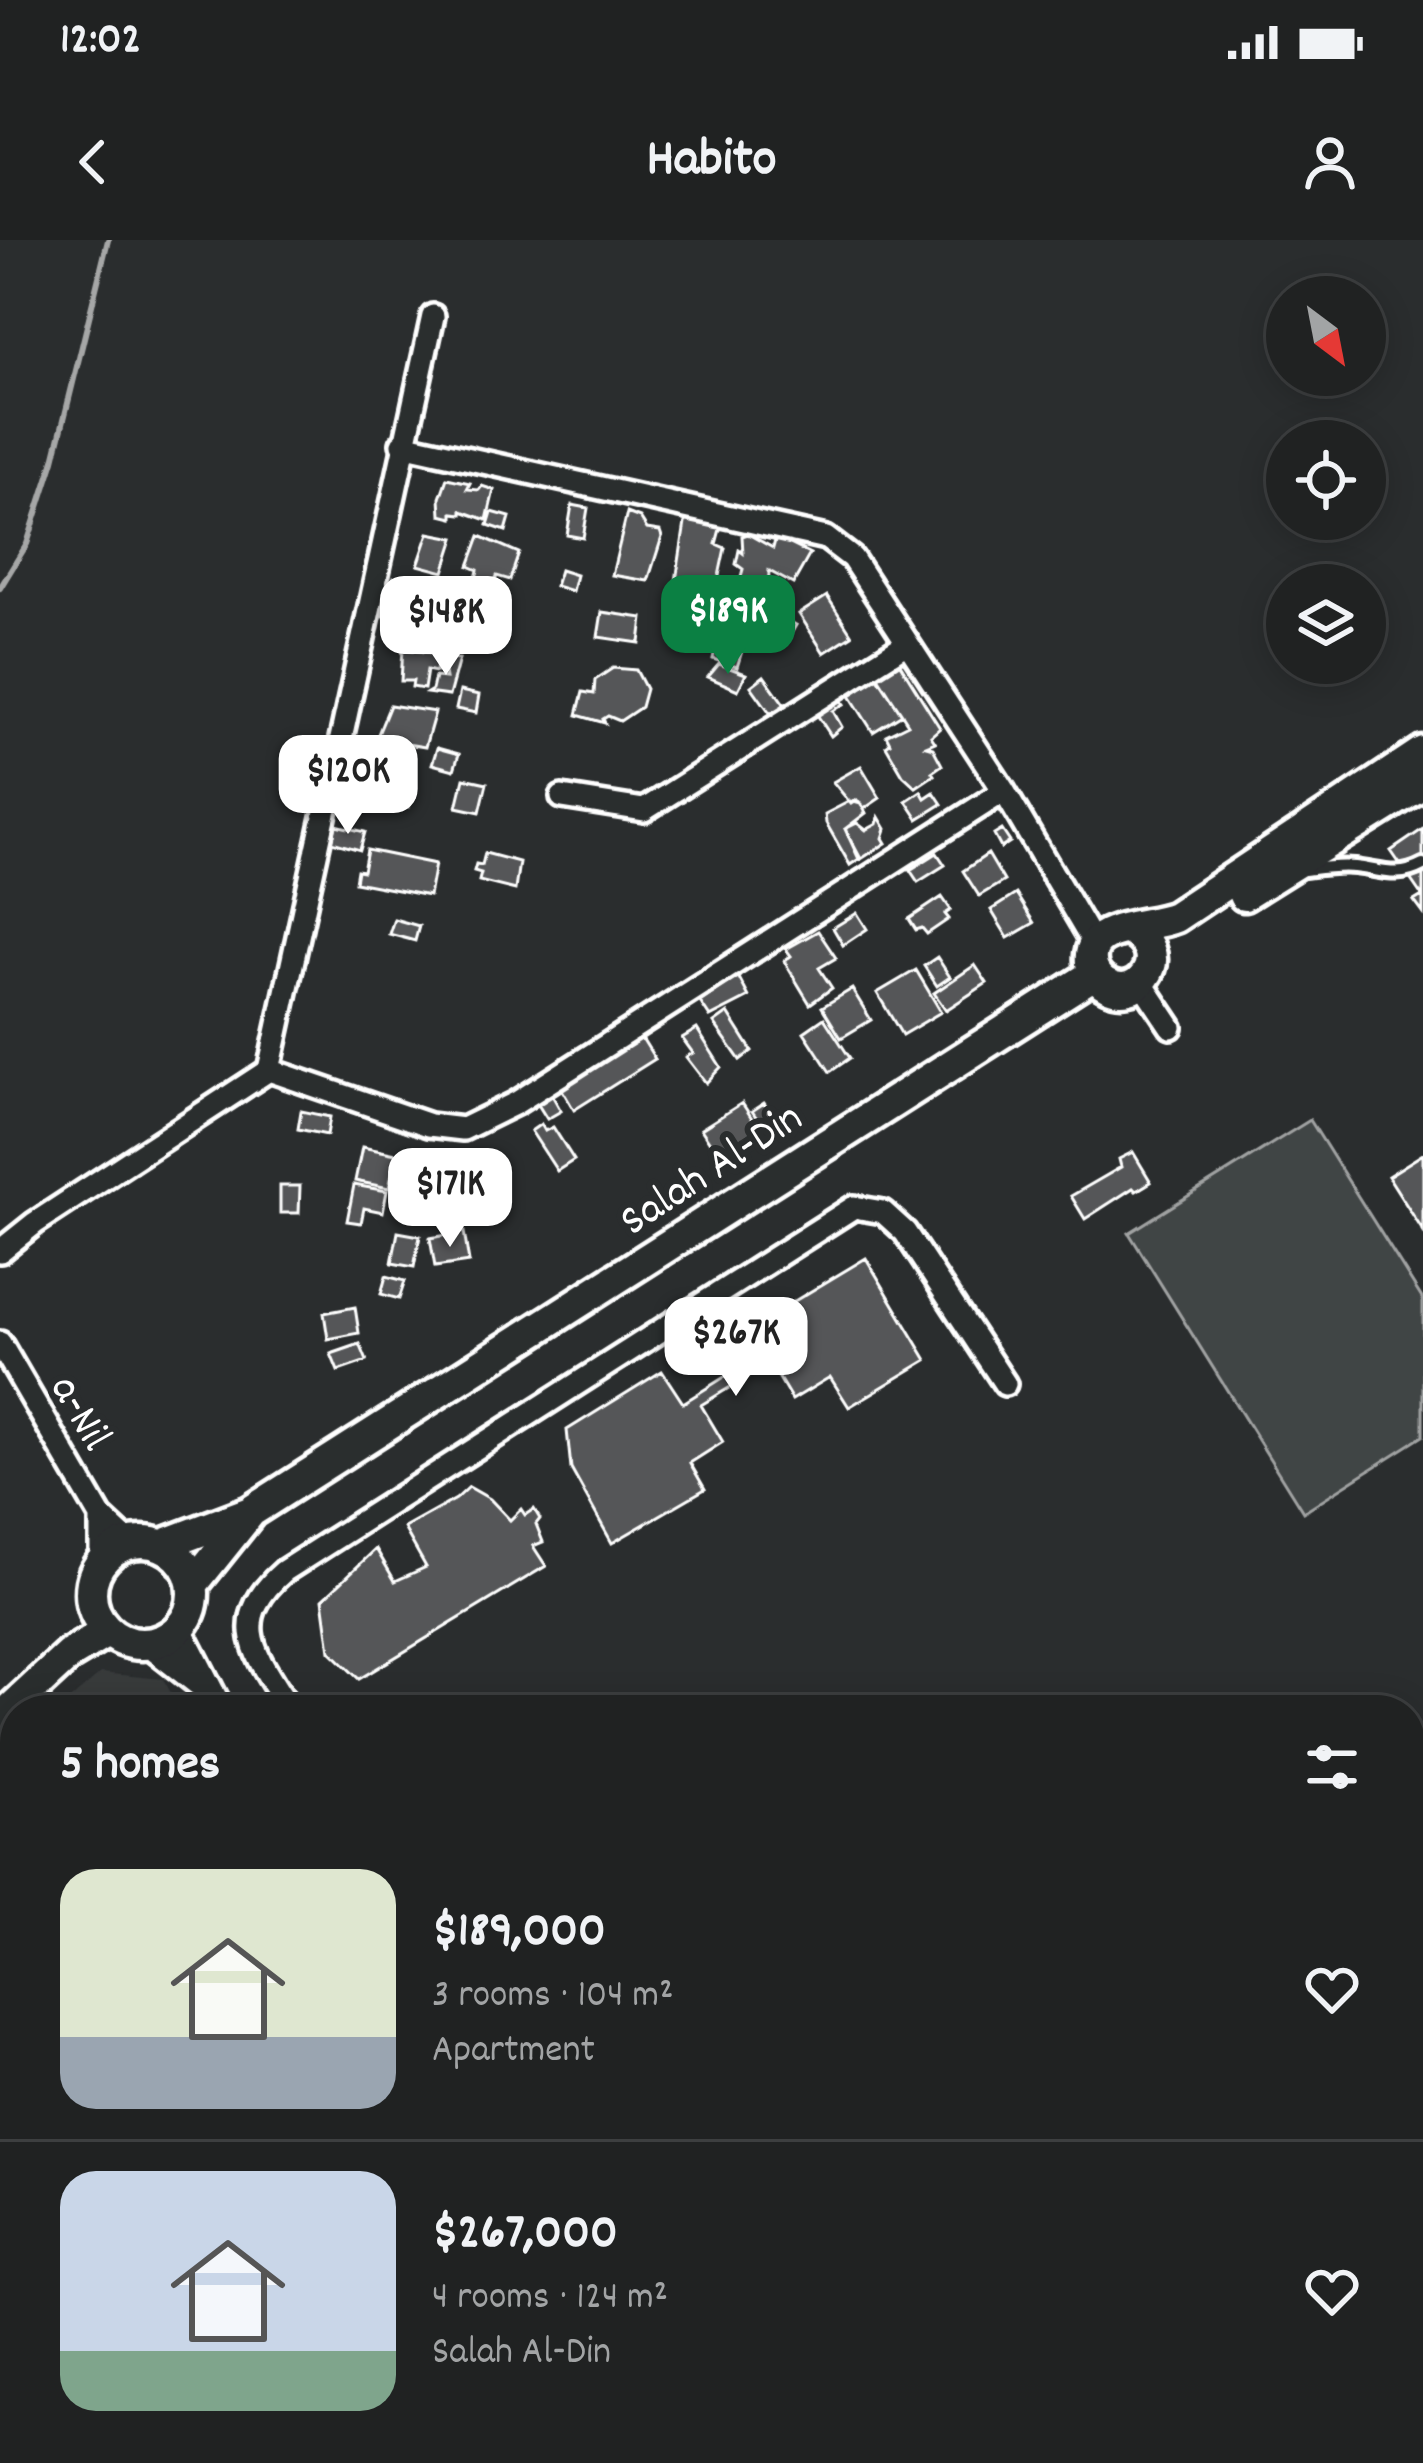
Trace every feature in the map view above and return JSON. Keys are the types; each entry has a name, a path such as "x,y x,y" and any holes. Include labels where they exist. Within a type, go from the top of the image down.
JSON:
{"main road":[{"path":"1416,794 1175,938 1146,971 1118,989 1100,982 1094,959 1110,931 1175,917 1423,752"},
{"path":"1130,930 1146,942 1146,971"},
{"name":"Salah Al-Din","path":"163,1545 250,1512 1094,959"},
{"name":"Salah Al-Din","path":"193,1584 250,1512"},
{"path":"129,1543 163,1545 177,1555 193,1584 188,1617 164,1637 120,1640 99,1619 90,1590 101,1561 129,1543"},
{"path":"26,1695 70,1655 99,1619"}],"street":[{"path":"0,1251 35,1222 269,1070 433,316"},
{"path":"403,444 826,538 852,558 1004,791 1094,959"},
{"path":"562,797 644,810 908,643"},
{"path":"269,1070 429,1125 463,1129 535,1091 1004,791"},
{"path":"1146,971 1171,1027"},
{"path":"281,1695 261,1663 248,1628 260,1592 284,1571 854,1207 883,1212 905,1232 1005,1384"},
{"path":"0,1233 35,1222"},
{"name":"a-Nil","path":"0,1343 101,1517 129,1543"},
{"name":"a-Nil","path":"101,1517 101,1561"},
{"path":"164,1637 210,1695"}],"lane":[{"path":"1351,800 1416,794"},
{"path":"1267,881 1321,868 1353,866 1404,874 1423,865"}],"shaded area":[{"path":"1310,1120 1423,1300 1423,1436 1303,1512 1129,1233"},
{"path":"101,1673 163,1679 172,1695 75,1695"}],"building":[{"path":"447,478 470,483 467,489 494,490 487,520 462,511 453,513 453,518 441,515 440,498"},
{"path":"572,505 588,508 583,538 567,535"},
{"path":"687,510 722,522 716,544 725,548 716,590 676,581"},
{"path":"492,512 510,517 506,531 488,525"},
{"path":"627,513 640,518 647,529 660,531 662,537 648,581 612,575"},
{"path":"429,533 455,538 444,572 418,565"},
{"path":"748,534 773,548 776,537 810,554 793,584 769,571 768,598 760,596 759,601 737,592 743,569 736,564 739,550 743,553 742,536"},
{"path":"480,536 519,553 510,580 497,576 493,586 475,582 478,570 469,566"},
{"path":"560,570 576,575 572,591 555,586"},
{"path":"394,578 444,591 436,630 384,616"},
{"path":"465,591 506,591 506,615 465,615"},
{"path":"827,596 852,635 824,653 799,614"},
{"path":"602,612 643,618 640,643 598,637"},
{"path":"782,617 796,625 787,641 773,633"},
{"path":"459,625 490,632 486,653 455,647"},
{"path":"718,635 744,645 737,667 713,659"},
{"path":"403,649 438,654 436,672 427,670 424,689 412,687 413,681 401,681"},
{"path":"895,656 940,728 931,736 935,742 926,746 933,748 942,765 916,787 886,746 890,743 886,735 908,724 873,669"},
{"path":"442,657 459,659 449,696 427,693 435,677 445,678"},
{"path":"719,664 746,674 738,690 708,677"},
{"path":"613,668 636,670 646,689 641,707 620,721 608,716 605,723 577,715 583,692 594,694 595,680"},
{"path":"875,673 902,714 873,732 847,691"},
{"path":"764,676 785,705 771,714 751,686"},
{"path":"460,691 479,695 476,713 456,709"},
{"path":"838,696 844,704 833,711 842,727 831,736 814,710"},
{"path":"390,705 435,712 425,747 376,739"},
{"path":"437,748 459,754 454,770 432,764"},
{"path":"371,765 397,770 395,786 411,789 408,807 376,801 378,788 367,786"},
{"path":"861,766 880,798 864,809 857,800 851,804 833,782"},
{"path":"464,778 487,783 480,812 457,807"},
{"path":"921,791 925,798 934,792 942,804 918,819 906,801"},
{"path":"850,801 861,804 866,813 845,829 859,859 850,865 825,814"},
{"path":"879,817 886,829 886,843 861,859 845,829 857,823 866,830"},
{"path":"336,825 365,832 360,850 332,842"},
{"path":"1423,829 1423,913 1414,901 1422,896 1391,851"},
{"path":"1002,830 1010,842 1001,848 994,835"},
{"path":"367,850 435,864 429,896 355,882 357,870 363,871"},
{"path":"485,853 519,862 515,890 479,881 481,873 474,871 476,864 482,865"},
{"path":"937,853 945,865 918,882 910,870"},
{"path":"988,854 1004,881 979,896 963,871"},
{"path":"1016,894 1034,923 1008,938 991,910"},
{"path":"942,897 951,910 945,914 949,919 927,934 922,928 916,930 909,919"},
{"path":"857,913 867,929 843,945 833,928"},
{"path":"394,919 419,926 415,941 389,934"},
{"path":"818,931 836,958 819,968 832,988 810,1004 784,961 791,956 786,949"},
{"path":"937,957 950,977 937,986 924,966"},
{"path":"975,965 987,983 946,1010 934,993"},
{"path":"916,970 941,1012 902,1035 877,993"},
{"path":"738,976 749,997 710,1017 700,1002"},
{"path":"852,989 871,1020 841,1038 822,1007"},
{"path":"728,1013 752,1051 740,1060 714,1023"},
{"path":"824,1018 850,1058 830,1072 804,1032"},
{"path":"697,1029 721,1067 706,1083 686,1057 693,1053 682,1038"},
{"path":"642,1038 655,1059 574,1110 561,1088"},
{"path":"552,1095 561,1111 547,1119 537,1103"},
{"path":"742,1103 759,1129 718,1155 701,1129"},
{"path":"764,1103 775,1119 763,1127 752,1111"},
{"path":"301,1111 330,1117 327,1135 298,1129"},
{"path":"541,1124 545,1131 553,1127 574,1160 557,1171 531,1131"},
{"path":"362,1147 396,1154 389,1188 355,1181"},
{"path":"1133,1152 1151,1182 1085,1219 1071,1196 1121,1167 1119,1159"},
{"path":"1423,1154 1423,1231 1388,1176"},
{"path":"354,1185 387,1191 383,1212 364,1208 361,1223 347,1221"},
{"path":"280,1186 300,1186 299,1213 280,1213"},
{"path":"398,1232 420,1236 414,1267 392,1263"},
{"path":"464,1232 469,1262 435,1267 430,1238"},
{"path":"866,1258 927,1360 849,1407 830,1377 792,1400 770,1363 701,1405 723,1442 690,1463 705,1489 612,1543 571,1469 567,1430 662,1371 683,1403 774,1346 768,1317"},
{"path":"386,1276 405,1281 399,1299 381,1294"},
{"path":"355,1307 359,1333 328,1339 324,1313"},
{"path":"360,1344 367,1361 338,1371 331,1354"},
{"path":"469,1487 490,1499 510,1520 521,1509 525,1515 534,1509 543,1542 533,1546 546,1566 359,1679 330,1651 323,1599 376,1549 395,1581 426,1567 404,1528"}],"waterway":[{"path":"0,588 27,544 54,460 108,240"}]}
